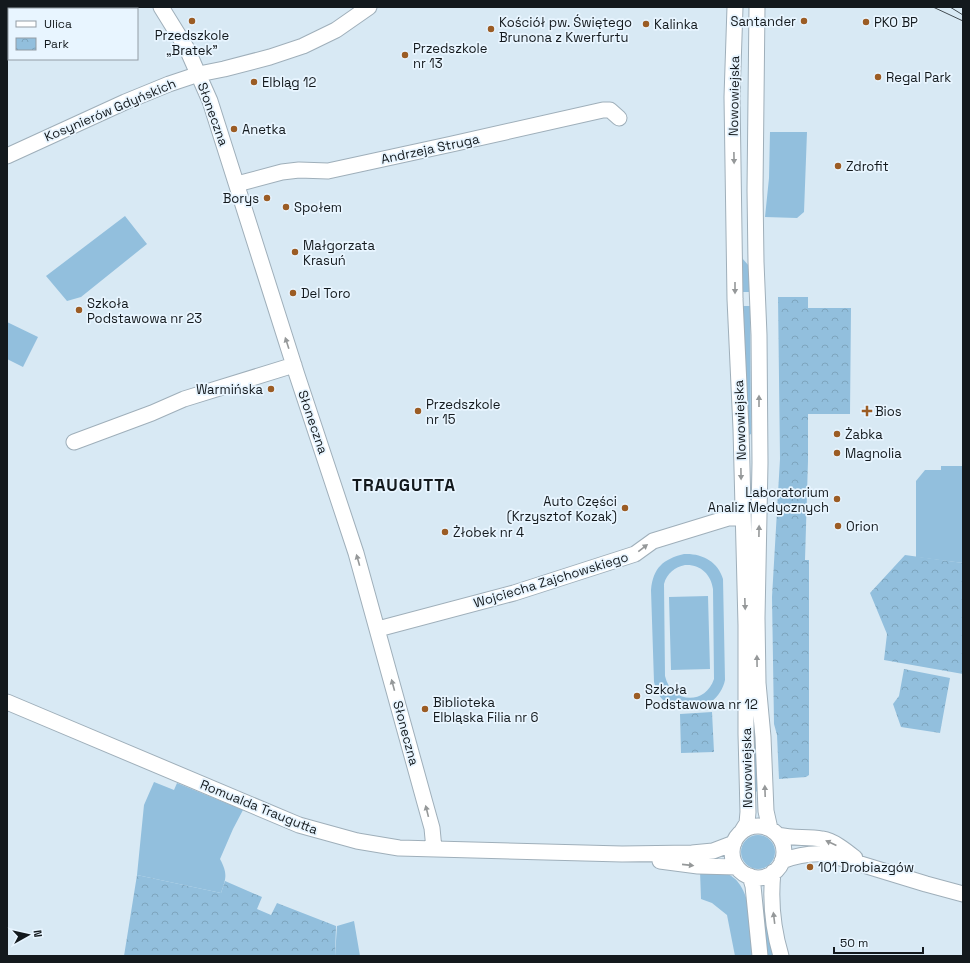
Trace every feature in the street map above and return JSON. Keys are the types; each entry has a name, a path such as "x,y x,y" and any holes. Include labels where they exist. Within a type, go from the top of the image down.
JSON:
{"street":[{"name":"Słoneczna","path":"161,7 187,49 210,101 237,184 294,365 347,525 378,629 430,822 434,839 434,849"},
{"name":"Kosynierów Gdyńskich","path":"7,156 125,102 169,84 198,74 270,57 303,46 336,30 369,7"},
{"name":"Nowowiejska","path":"735,7 732,97 735,300 741,429 742,518 746,625 748,812 747,823 738,837"},
{"name":"Nowowiejska","path":"758,8 755,190 760,456 757,618 758,683 763,737 766,811 774,832"},
{"name":"Andrzeja Struga","path":"237,184 282,172 299,170 328,171 603,110 610,110 619,118"},
{"path":"74,442 152,413 184,399 294,365"},
{"name":"Wojciecha Zajchowskiego","path":"378,629 487,600 610,563 635,554 652,541 728,518 742,518"},
{"name":"Romualda Traugutta","path":"7,702 299,825 343,838 378,846 399,848 622,854 692,853 713,851 738,837"},
{"path":"864,864 840,847 822,839 794,838 759,826 749,827 738,837 733,855 737,866 750,876 761,877 797,856 822,853 963,894"},
{"path":"774,832 783,846 772,893 777,943 781,956"},
{"name":"Romualda Traugutta","path":"622,854 698,866 737,866"},
{"path":"750,876 754,898 760,956"}],"green space":[{"path":"770,132 807,132 804,212 797,218 765,217 769,178"},
{"path":"125,216 147,244 81,297 67,301 46,276"},
{"path":"741,258 749,266 750,292 742,292"},
{"path":"778,297 808,297 808,308 851,308 850,414 808,414 805,560 809,560 809,775 806,777 779,779 777,735 774,724 772,597 780,459"},
{"path":"742,306 750,306 751,434 749,435"},
{"path":"7,322 38,337 23,367 7,359"},
{"path":"941,466 963,466 963,563 916,557 916,481 925,470 941,470"},
{"path":"690,554 708,559 717,567 723,579 725,680 722,689 710,702 702,707 685,710 676,708 662,699 658,694 654,682 652,582 660,566 677,556","holes":["685,565 690,565 704,571 712,584 714,679 710,688 703,694 688,698 674,692 668,685 665,676 664,584 669,574 675,569"]},
{"path":"905,555 963,563 963,674 884,660 887,634 870,593"},
{"path":"708,596 710,669 671,670 669,597"},
{"path":"904,669 950,678 940,733 901,727 893,704 899,696"},
{"path":"712,712 714,752 681,753 680,714"},
{"path":"755,716 759,791 754,792 752,717"},
{"path":"154,782 174,790 177,783 243,810 220,859 225,872 221,893 137,875 144,805"},
{"path":"758,835 770,840 775,852 770,864 758,869 746,864 741,852 746,840"},
{"path":"700,871 715,871 724,873 734,878 741,886 746,896 749,908 753,956 735,956 727,915 712,903 701,899"},
{"path":"137,875 221,893 225,881 262,897 257,909 271,915 277,903 336,926 335,956 124,956"},
{"path":"763,918 768,918 774,956 766,956"},
{"path":"354,921 360,956 335,956 337,926"}],"tram line":[{"path":"933,7 963,21"},
{"path":"950,7 963,15"}],"place":[{"name":"Przedszkole „Bratek”","path":"192,21"},
{"name":"Santander","path":"804,21"},
{"name":"PKO BP","path":"866,22"},
{"name":"Kalinka","path":"646,24"},
{"name":"Kościół pw. Świętego Brunona z Kwerfurtu","path":"491,29"},
{"name":"Przedszkole nr 13","path":"405,55"},
{"name":"Regal Park","path":"878,77"},
{"name":"Elbląg 12","path":"254,82"},
{"name":"Anetka","path":"234,129"},
{"name":"Zdrofit","path":"838,166"},
{"name":"Borys","path":"267,198"},
{"name":"Społem","path":"286,207"},
{"name":"Małgorzata Krasuń","path":"295,252"},
{"name":"Del Toro","path":"293,293"},
{"name":"Szkoła Podstawowa nr 23","path":"79,310"},
{"name":"Warmińska","path":"271,389"},
{"name":"Przedszkole nr 15","path":"418,411"},
{"name":"Bios","path":"867,411"},
{"name":"Żabka","path":"837,434"},
{"name":"Magnolia","path":"837,453"},
{"name":"Laboratorium Analiz Medycznych","path":"837,499"},
{"name":"Auto Części (Krzysztof Kozak)","path":"625,508"},
{"name":"Orion","path":"838,526"},
{"name":"Żłobek nr 4","path":"445,532"},
{"name":"Szkoła Podstawowa nr 12","path":"637,696"},
{"name":"Biblioteka Elbląska Filia nr 6","path":"425,709"},
{"name":"101 Drobiazgów","path":"810,867"}],"district":[{"name":"TRAUGUTTA","path":"404,485"}]}
